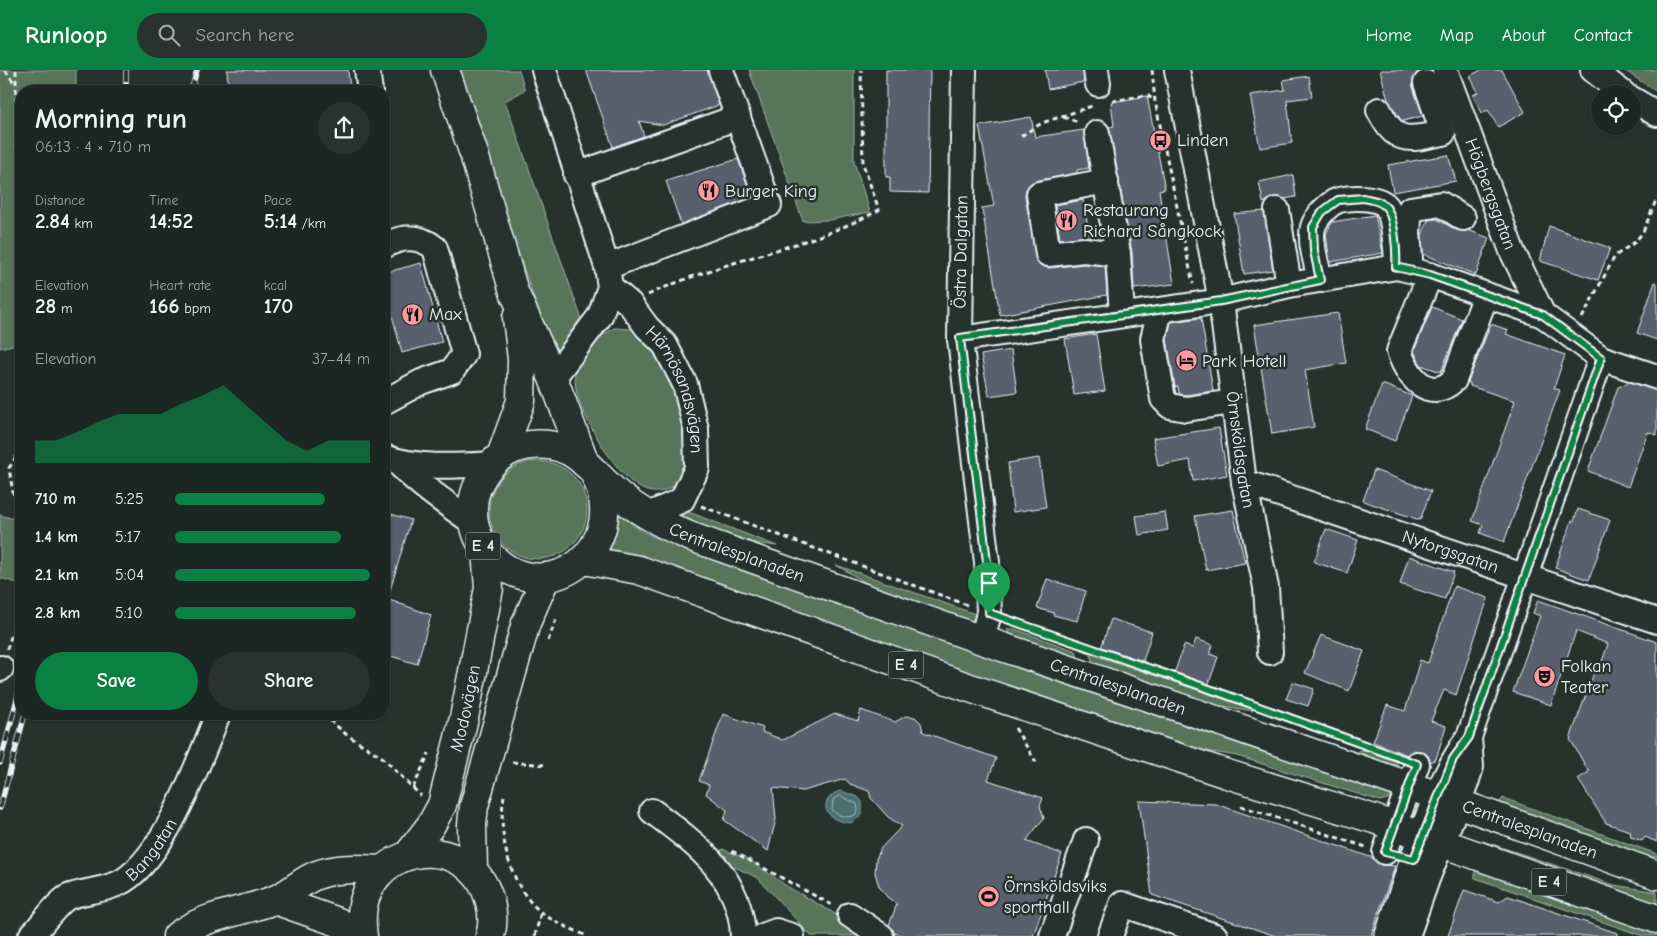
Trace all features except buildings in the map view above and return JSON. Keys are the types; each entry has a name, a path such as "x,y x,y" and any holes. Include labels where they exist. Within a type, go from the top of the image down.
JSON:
{"main road":[{"name":"E 4","path":"445,70 474,154 514,292 553,378 590,469 603,494 604,524 597,543 584,560 566,571 546,576 529,576 513,572 498,563 486,551 474,523 473,507 476,491 496,460 521,401 522,359 514,292"},
{"name":"E 4","path":"496,460 522,447 544,444 566,450 590,469"},
{"name":"Centralesplanaden","path":"590,469 646,516 689,536 982,640 1413,776 1447,800 1657,875"},
{"name":"Modovägen","path":"408,855 421,839 442,805 464,718 489,588 486,551"},
{"name":"E 4","path":"584,560 639,570 1389,839 1657,919"},
{"name":"Modovägen","path":"472,871 474,806 526,623 546,576"},
{"path":"362,936 363,901 370,884 382,870 408,855 425,852 442,854 458,860 472,871 482,882 492,908 509,936"},
{"path":"177,936 185,930 230,913 276,900 316,875 332,871 382,870"},
{"path":"276,900 338,922 362,936"},
{"path":"490,936 492,908"}],"street":[{"path":"367,70 369,85"},
{"path":"544,70 608,277 600,316 553,378"},
{"path":"608,277 769,205 721,70"},
{"name":"Östra Dalgatan","path":"964,70 960,338 987,562 989,613 982,640"},
{"name":"Örnsköldsgatan","path":"1177,70 1221,301 1244,482 1266,587 1270,652"},
{"path":"1593,70 1612,85"},
{"path":"1436,76 1443,133"},
{"name":"Högbergsgatan","path":"1436,76 1474,149 1512,251 1543,315"},
{"path":"1641,104 1657,114"},
{"path":"1379,110 1387,126 1397,136 1415,139 1443,133 1474,149"},
{"path":"576,175 738,117"},
{"path":"1097,133 1118,254 1122,315"},
{"path":"1106,182 1039,194 1048,254 1084,250 1118,254"},
{"path":"1320,280 1314,251 1313,227 1322,212 1338,200 1363,198 1379,202 1387,207 1397,247 1413,271"},
{"path":"1463,218 1441,204 1410,210 1408,232 1413,271 1399,351 1404,367 1413,379 1424,387 1437,389 1446,388 1454,380 1486,296"},
{"path":"1277,210 1289,285"},
{"path":"390,242 417,238 435,248 464,354 452,371 421,382 390,399"},
{"path":"960,338 1221,301 1289,285 1320,280 1413,271 1543,315 1601,358 1657,377"},
{"name":"Härnösandsvägen","path":"608,277 647,327 665,345 685,384 696,429 696,468 682,500"},
{"path":"1160,310 1153,339 1163,399 1170,406 1186,409 1233,402"},
{"path":"1387,936 1427,851 1447,800 1453,759 1469,737 1601,358"},
{"path":"390,459 444,467 496,460"},
{"path":"390,459 429,491 474,523"},
{"name":"Nytorgsgatan","path":"1244,482 1526,575 1657,621"},
{"path":"646,516 682,500"},
{"name":"Bangatan","path":"31,936 66,898 122,882 138,869 170,824 190,784 216,720"},
{"path":"1389,839 1413,776"},
{"path":"652,811 705,855 721,874 734,895 742,914 743,936"},
{"path":"1052,936 1086,840"},
{"path":"1407,936 1427,851"},
{"path":"1110,936 1122,904 1215,936"},
{"path":"850,915 881,936"},
{"path":"763,936 776,931 792,936"}],"path":[{"path":"5,70 15,85"},
{"path":"16,70 16,85"},
{"path":"630,304 692,277 849,226 880,210 863,164 860,70"},
{"path":"1152,70 1155,101 1197,304"},
{"path":"1022,136 1099,90 1147,95 1155,101"},
{"path":"1572,336 1615,256 1635,242 1643,232 1657,198"},
{"path":"15,458 9,468 15,494"},
{"path":"682,500 989,613 1304,723"},
{"path":"546,646 559,611"},
{"path":"0,668 15,626"},
{"path":"329,720 347,735 382,757 413,788"},
{"path":"1014,725 1036,762"},
{"path":"510,770 514,754"},
{"path":"512,762 546,765"},
{"path":"504,795 500,813 508,857 517,880 527,897 541,912 586,936"},
{"path":"1231,802 1389,839"},
{"path":"728,848 850,915"},
{"path":"535,936 541,912"}],"green space":[{"path":"0,70 76,70 76,85 15,85 15,344 0,348"},
{"path":"456,70 519,70 525,90 505,101 581,317 554,357"},
{"path":"749,70 854,70 854,162 870,212 830,220 803,221"},
{"path":"1624,70 1657,70 1657,92"},
{"path":"614,328 631,329 662,356 677,387 685,453 681,481 664,491 653,492 641,489 629,480 606,452 596,436 577,394 574,367 591,342"},
{"path":"538,461 557,464 573,475 584,491 587,510 584,529 573,545 557,556 538,559 519,556 503,545 492,529 489,510 492,491 503,475 519,464"},
{"path":"686,511 777,546 732,540 677,520"},
{"path":"617,512 640,530 654,537 1383,791 1391,794 1391,798 1380,801 1237,756 1187,748 641,559 604,555 614,536"},
{"path":"0,515 15,519 15,582 0,578"},
{"path":"836,565 978,615 970,623 878,590"},
{"path":"1007,629 1015,629 1076,651 1078,659 1011,637"},
{"path":"1091,654 1250,707 1253,711 1205,703 1092,664"},
{"path":"1364,749 1395,758 1399,767 1396,770 1358,751"},
{"path":"1503,798 1657,854 1657,857 1643,856 1496,806"},
{"path":"1483,841 1614,885 1657,892 1657,906 1486,845"},
{"path":"722,849 750,860 785,885 863,930 868,936 811,936 758,878 718,859"},
{"path":"1475,870 1657,932 1657,936 1643,936 1475,878"}],"water":[{"path":"841,791 858,797 862,802 862,815 851,823 834,818 826,809 829,797"}],"railway":[{"path":"126,70 126,85"},
{"path":"193,85 197,70"},
{"path":"0,763 15,707"},
{"path":"0,808 23,720"}],"place":[{"name":"Linden","path":"1161,140"},
{"name":"Burger King","path":"709,191"},
{"name":"Restaurang Richard Sångkock","path":"1067,220"},
{"name":"Max","path":"413,314"},
{"name":"Park Hotell","path":"1186,361"},
{"name":"Folkan Teater","path":"1545,676"},
{"name":"Örnsköldsviks sporthall","path":"988,896"}],"route":[{"path":"1363,198 1379,202 1387,207 1397,247 1396,267 1407,268 1430,275 1543,315 1601,358 1469,737 1453,759 1414,859 1385,852 1417,764 1218,692 989,613 987,562 960,338 1221,301 1289,285 1320,280 1314,251 1313,227 1322,212 1338,200 1363,198"}]}
